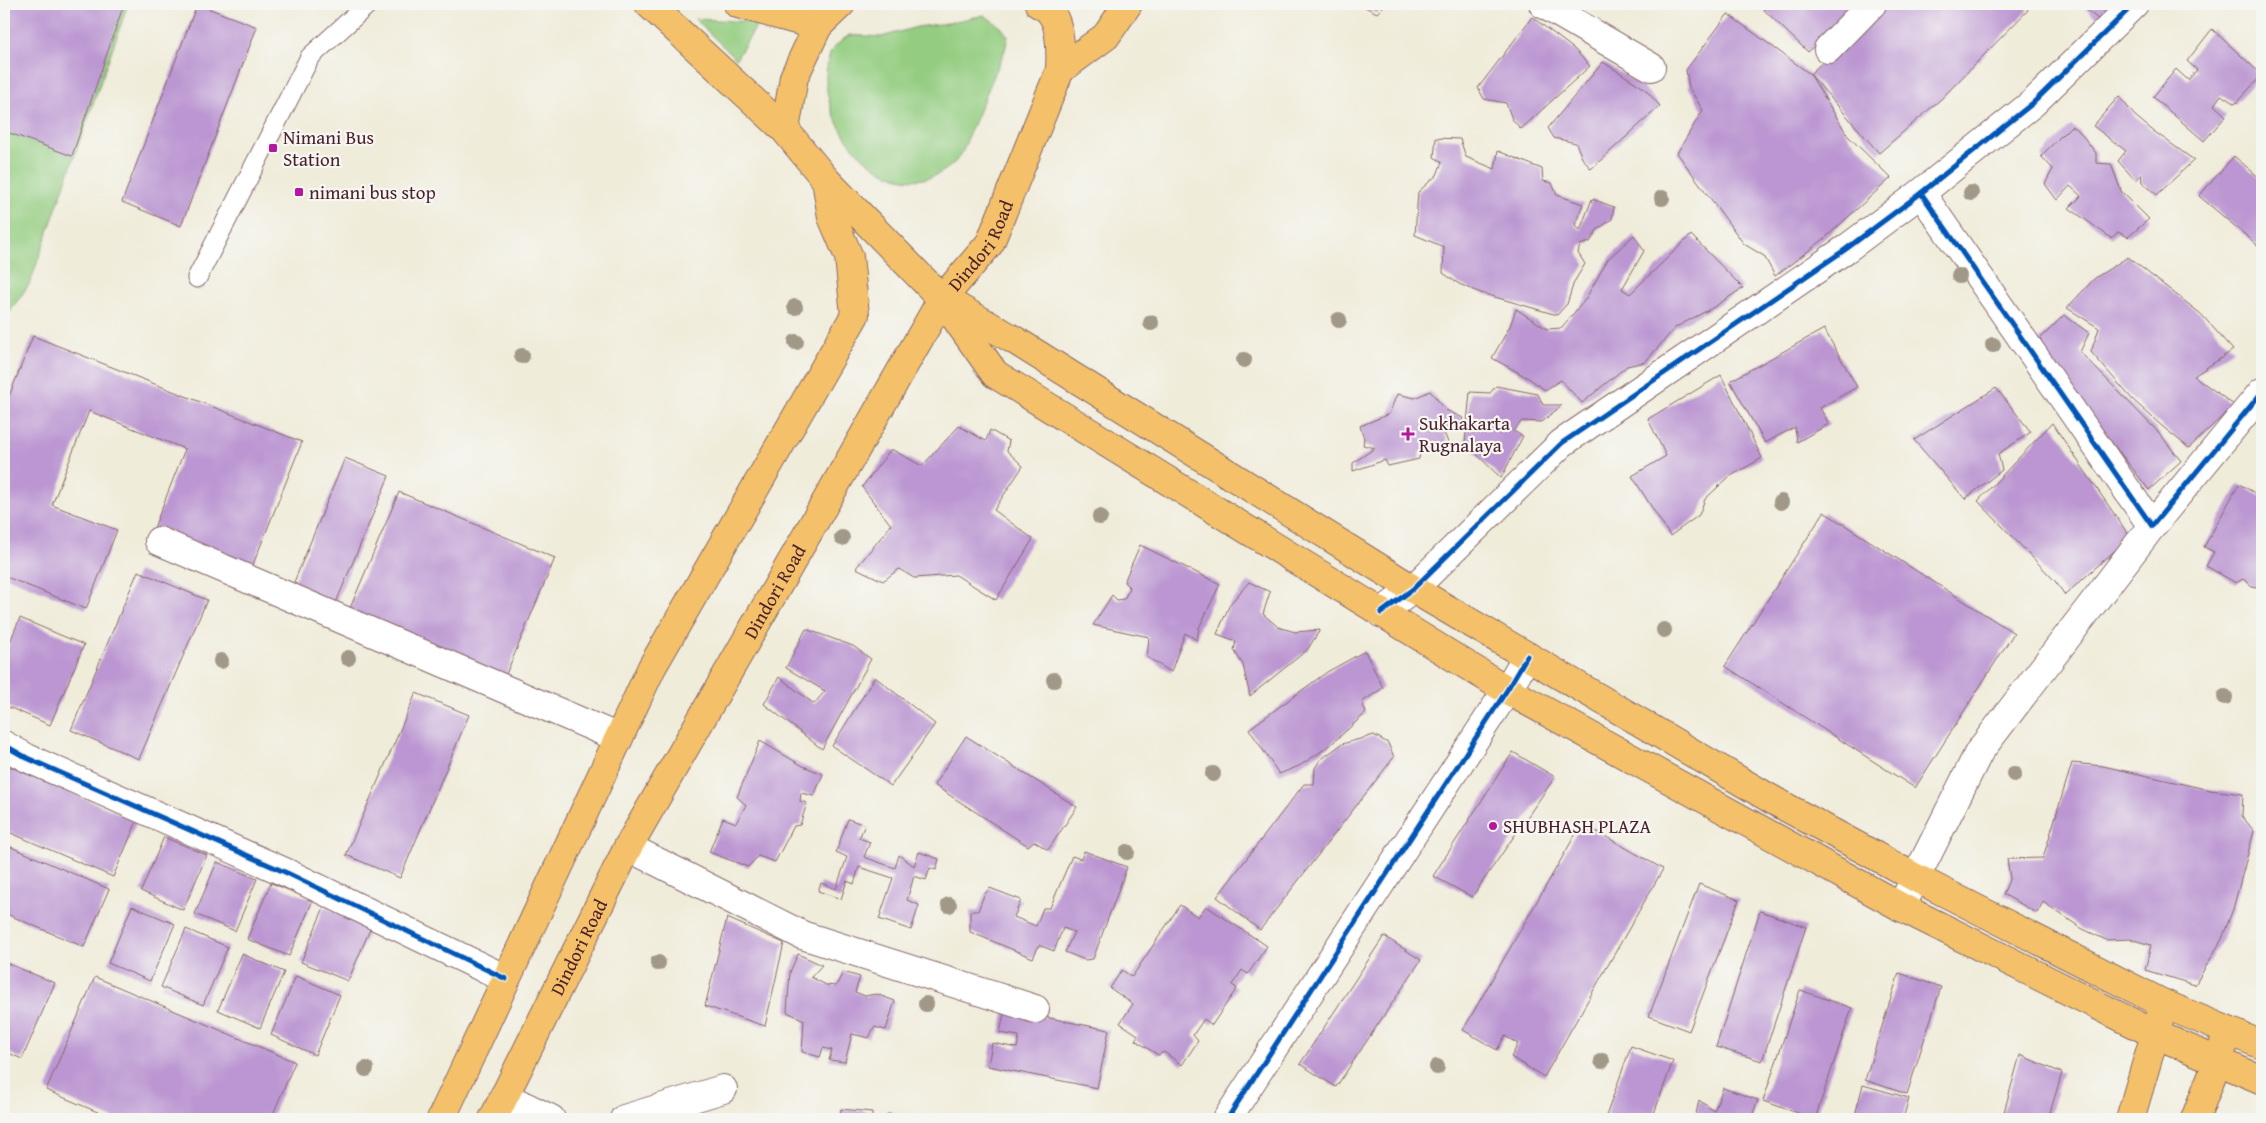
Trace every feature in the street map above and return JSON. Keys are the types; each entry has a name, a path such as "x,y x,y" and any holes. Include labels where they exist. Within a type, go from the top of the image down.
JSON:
{"main road":[{"path":"649,4 785,130 826,180 942,299 995,374 1507,690 1901,907 2155,1034 2262,1080"},
{"path":"738,4 818,26"},
{"path":"785,130 794,77 818,26 841,4"},
{"path":"1039,4 1044,5 1056,22 1062,42 1060,70"},
{"path":"1060,70 1106,36 1128,4"},
{"name":"Dindori Road","path":"498,1108 628,847 942,299 990,243 1060,70"},
{"path":"441,1119 652,667 855,316 849,257 832,217 826,180"},
{"path":"942,299 1016,341 1414,589 1772,798 1916,878 2164,1004 2262,1045"},
{"path":"2130,1119 2164,1004"},
{"path":"2195,1119 2228,1031"}],"street":[{"path":"1543,4 1651,67"},
{"path":"1828,49 1872,4"},
{"path":"1381,613 1414,589 1562,443 1846,249 1921,193 2033,103 2134,4"},
{"path":"1921,193 2152,526"},
{"path":"1901,907 1979,752 2152,526 2262,392"},
{"path":"159,541 619,738"},
{"path":"1227,1119 1507,690 1527,656"},
{"path":"4,745 26,758 287,873 506,979"},
{"path":"628,847 802,935 1035,1009"},
{"path":"624,1119 723,1089"},
{"path":"498,1108 551,1119"}],"lane":[{"path":"197,278 310,57 368,4"}],"green space":[{"path":"4,4 128,4 30,283 4,320"},
{"path":"984,15 1001,27 1008,36 1005,50 961,155 956,161 932,177 907,179 883,172 861,156 843,133 831,108 826,80 830,54 833,49 849,35 881,37 917,27"},
{"path":"695,19 759,22 736,59"}],"building":[{"path":"4,4 124,4 72,156 4,131"},
{"path":"197,4 257,27 181,226 122,202"},
{"path":"1359,4 1382,4 1384,6 1377,13"},
{"path":"1758,4 1854,4 1808,52"},
{"path":"1885,4 2023,4 2028,10 1941,99 1879,153 1810,74"},
{"path":"2080,4 2113,4 2099,20"},
{"path":"1728,14 1810,74 1848,136 1891,178 1824,239 1775,276 1764,256 1744,244 1677,153 1703,110 1689,88 1686,70"},
{"path":"1532,17 1574,49 1590,66 1521,129 1512,119 1506,103 1484,99 1478,88"},
{"path":"2212,29 2262,75 2235,104 2221,95 2214,105 2226,116 2204,141 2153,97 2176,69 2188,80 2197,70 2187,61"},
{"path":"1603,62 1644,88 1660,106 1591,169 1582,158 1576,143 1554,138 1548,128"},
{"path":"2119,96 2134,115 2194,160 2157,195 2142,182 2141,174 2136,181 2118,161 2126,151 2093,126"},
{"path":"2071,126 2078,130 2096,153 2096,163 2111,164 2121,191 2149,219 2128,237 2118,232 2111,238 2069,208 2081,196 2070,186 2057,200 2045,184 2053,169 2041,156"},
{"path":"1436,138 1460,139 1466,157 1495,169 1498,151 1542,169 1543,181 1552,183 1557,195 1583,204 1575,225 1580,230 1592,199 1614,207 1612,219 1597,230 1590,242 1580,245 1578,253 1585,264 1574,282 1567,304 1557,315 1481,293 1459,284 1443,273 1444,247 1415,235 1418,192 1437,175 1442,162 1434,157"},
{"path":"2234,156 2262,180 2262,249 2199,196"},
{"path":"1634,235 1644,251 1622,289 1630,294 1691,235 1743,288 1714,307 1676,327 1645,362 1627,366 1582,403 1561,380 1545,390 1530,379 1492,358 1510,326 1516,309 1547,329 1561,328 1585,300 1608,259"},
{"path":"2128,257 2201,314 2233,350 2194,376 2234,405 2189,448 2132,399 2091,352 2099,328 2067,308 2095,278"},
{"path":"2064,315 2089,333 2080,352 2160,434 2181,461 2149,490 2035,344"},
{"path":"1824,329 1857,387 1820,408 1829,424 1797,442 1795,427 1765,443 1730,381"},
{"path":"33,336 302,442 252,567 154,528 185,449 89,411 52,505 117,530 86,609 4,576 4,409"},
{"path":"1721,375 1762,458 1729,477 1705,499 1699,515 1670,536 1632,476 1666,456 1648,419"},
{"path":"1496,386 1538,394 1543,405 1562,405 1542,422 1522,421 1513,431 1523,436 1501,478 1465,443 1470,392 1490,393"},
{"path":"1996,388 2031,432 1998,454 2002,470 1965,499 1914,440"},
{"path":"1430,391 1446,410 1463,418 1460,430 1442,427 1450,448 1420,452 1419,459 1388,466 1385,460 1353,471 1353,463 1375,448 1363,445 1364,438 1360,426 1389,414 1397,394 1415,398"},
{"path":"2052,423 2130,537 2065,595 2055,581 1978,501"},
{"path":"959,426 986,441 990,430 1009,441 1007,451 1023,466 994,510 1033,539 996,600 956,575 914,578 899,569 883,581 856,568 891,525 862,487 891,449 922,466"},
{"path":"345,458 389,476 335,605 292,587"},
{"path":"2239,484 2262,497 2261,588 2252,586 2243,579 2236,583 2206,566 2214,552 2204,547"},
{"path":"399,492 555,558 504,679 348,613"},
{"path":"1824,512 2014,633 1915,788 1725,666"},
{"path":"1140,545 1220,584 1199,628 1197,640 1185,633 1171,672 1147,657 1149,637 1093,625 1112,595 1117,600 1124,599 1130,588 1124,582"},
{"path":"138,571 207,600 139,759 71,730"},
{"path":"1249,582 1270,592 1263,614 1278,627 1295,632 1320,630 1307,650 1250,696 1243,665 1234,650 1236,641 1217,634 1230,604"},
{"path":"20,618 84,645 50,725 4,705 4,656"},
{"path":"806,629 853,646 871,659 822,749 764,704 779,677 814,704 825,691 786,668"},
{"path":"1365,651 1383,688 1362,702 1366,713 1328,747 1299,766 1279,774 1249,729 1327,672"},
{"path":"875,677 935,724 891,786 832,746"},
{"path":"416,693 469,715 400,878 346,855"},
{"path":"1374,735 1388,743 1394,757 1260,930 1217,897 1304,784 1314,784 1315,768 1320,760 1342,744"},
{"path":"966,736 1077,807 1048,850 1034,841 1028,846 934,785"},
{"path":"760,741 803,766 823,774 814,796 801,793 800,801 807,803 800,825 794,826 775,862 758,856 748,867 709,852 723,818 736,823 746,805 737,797"},
{"name":"SHUBHASH PLAZA","path":"1513,752 1555,777 1472,897 1433,876"},
{"path":"2072,763 2103,766 2210,790 2243,794 2242,816 2254,831 2233,909 2222,939 2195,985 2145,970 2151,945 2130,939 2106,940 2081,928 2043,902 2037,913 2003,894 2010,878 2007,859 2043,858"},
{"path":"4,764 137,821 113,877 4,830"},
{"path":"848,819 865,825 859,838 870,842 864,857 895,868 899,855 914,866 919,852 939,859 936,870 930,868 926,880 914,876 907,900 919,905 911,930 879,919 893,878 859,867 854,884 847,881 841,899 818,891 821,883 836,889 847,857 836,852"},
{"path":"1582,823 1663,869 1544,1077 1511,1057 1518,1044 1505,1036 1497,1050 1463,1030"},
{"path":"164,837 207,855 183,910 141,891"},
{"path":"4,844 109,889 84,947 4,913"},
{"path":"1084,851 1127,867 1093,959 1085,960 1065,952 1074,932 1063,928 1054,951 1039,945 1033,958 970,932 970,911 978,911 984,895 990,888 1021,900 1014,917 1036,926 1043,908 1050,908 1072,856 1081,859"},
{"path":"217,862 257,879 235,931 195,914"},
{"path":"271,883 313,900 289,956 247,939"},
{"path":"1699,884 1739,900 1689,1031 1649,1016"},
{"path":"1180,905 1198,917 1206,906 1267,946 1248,974 1242,970 1232,985 1237,988 1212,1025 1204,1019 1193,1035 1198,1041 1182,1065 1164,1052 1158,1055 1135,1040 1138,1035 1120,1023 1133,1004 1110,988 1122,970 1132,977"},
{"path":"132,906 175,924 150,981 108,963"},
{"path":"324,907 371,927 348,981 301,962"},
{"path":"1760,911 1806,927 1762,1061 1716,1047"},
{"path":"727,918 784,943 765,1026 705,1006"},
{"path":"186,929 228,947 203,1005 161,987"},
{"path":"1384,936 1421,960 1336,1087 1300,1064"},
{"path":"242,954 284,972 260,1028 218,1010"},
{"path":"798,954 822,965 811,977 826,985 836,986 843,972 860,977 855,992 865,996 876,994 895,1001 886,1030 874,1027 869,1038 852,1034 845,1062 829,1060 832,1050 823,1048 820,1057 802,1052 804,1020 787,1012 790,972"},
{"path":"4,962 55,983 22,1059 4,1051"},
{"path":"1899,973 1941,987 1907,1094 1865,1080"},
{"path":"296,976 340,995 315,1055 271,1035"},
{"path":"95,977 295,1062 271,1119 114,1119 46,1090"},
{"path":"1800,990 1852,1008 1815,1119 1763,1101"},
{"path":"1005,1009 1109,1030 1097,1088 988,1066 992,1043 1017,1048 1019,1036 1000,1033"},
{"path":"1631,1046 1673,1061 1652,1119 1605,1119"},
{"path":"2020,1055 2062,1073 2048,1119 2002,1119"},
{"path":"1863,1085 1909,1098 1903,1119 1854,1119"},
{"path":"1723,1088 1758,1100 1751,1119 1695,1119 1699,1100 1714,1111"},
{"path":"841,1109 872,1112 872,1119 840,1119"},
{"path":"887,1114 968,1118 968,1119 886,1119"}],"cycle path":[{"path":"1381,613 1413,589 1562,443 1846,249 1921,193 2033,103 2134,4"},
{"path":"1921,193 2152,526 2262,392"},
{"path":"1227,1119 1507,690 1527,656"},
{"path":"4,745 27,758 287,873 506,979"}],"place":[{"name":"Nimani Bus Station","path":"273,148"},
{"name":"nimani bus stop","path":"299,192"},
{"name":"Sukhakarta Rugnalaya","path":"1408,434"},
{"name":"SHUBHASH PLAZA","path":"1493,826"}]}
